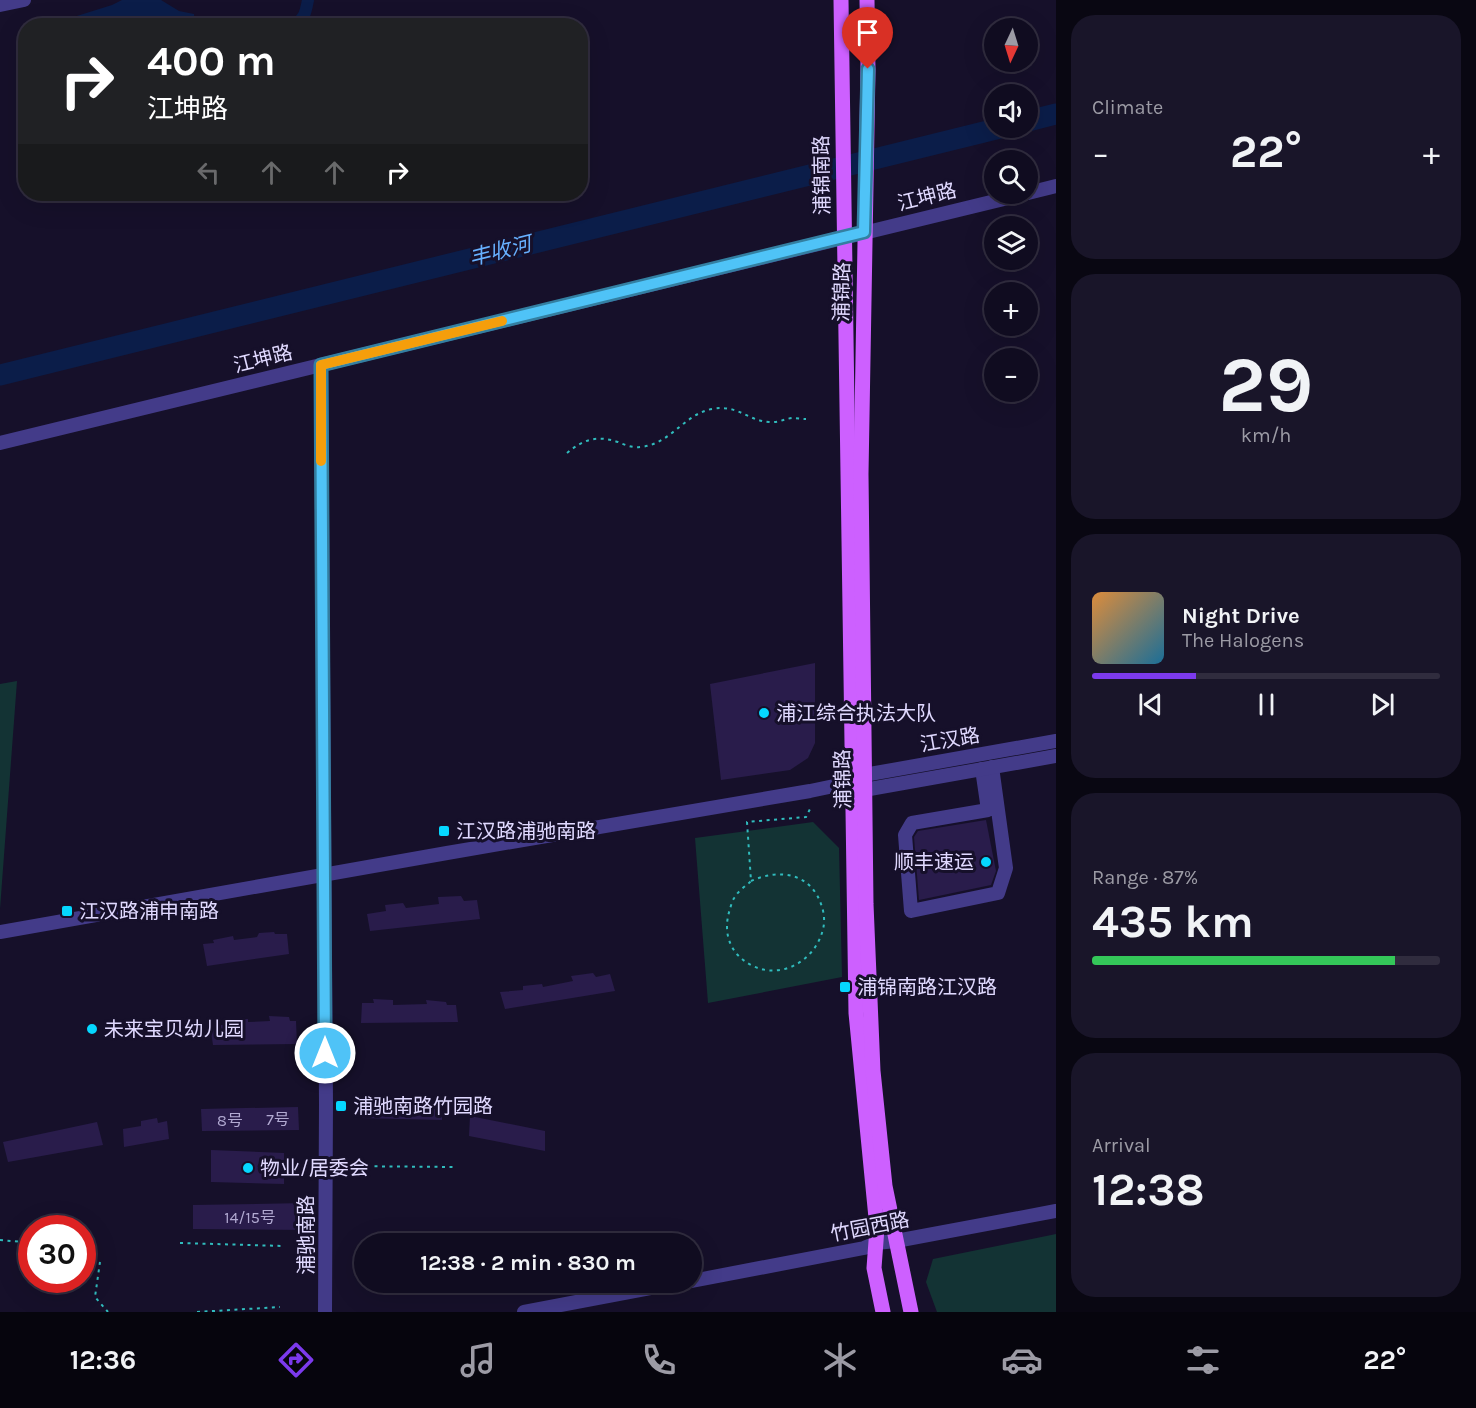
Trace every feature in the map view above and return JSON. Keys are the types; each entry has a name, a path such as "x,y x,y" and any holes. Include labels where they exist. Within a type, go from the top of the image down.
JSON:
{"main road":[{"name":"浦锦南路","path":"841,0 847,350"},
{"name":"浦锦路","path":"867,0 856,1013 877,1228 874,1268 884,1312"},
{"name":"浦锦路","path":"847,350 860,782 873,1071 885,1186 911,1312"}],"street":[{"path":"0,6 24,0"},
{"name":"江坤路","path":"1038,190 1056,186"},
{"name":"江坤路","path":"0,443 984,203"},
{"name":"浦驰南路","path":"321,365 325,1312"},
{"name":"江汉路","path":"860,782 1056,741"},
{"path":"0,932 860,782 987,768 1056,756"},
{"path":"987,768 1006,868 998,893 911,911 905,835 912,823 988,810 987,768"},
{"name":"竹园西路","path":"702,1279 864,1248 876,1243 1056,1210"},
{"path":"524,1312 624,1293"}],"path":[{"path":"567,453 580,442 592,439 609,439 639,447 650,445 674,432 696,414 712,409 740,410 768,423 791,418 806,419"},
{"path":"752,881 747,822 806,817 810,809"},
{"path":"775,873 789,875 803,880 813,889 820,901 824,914 824,929 813,950 795,967 779,972 764,971 751,965 731,948 726,922 735,897 752,881 775,873"},
{"path":"325,1166 454,1167"},
{"path":"0,1240 18,1242"},
{"path":"180,1243 284,1246"},
{"path":"100,1262 95,1297 108,1312"},
{"path":"197,1312 280,1307"}],"green space":[{"path":"17,681 0,909 0,684"},
{"path":"813,822 839,848 842,977 708,1003 695,838"},
{"path":"1056,1234 1056,1312 937,1312 926,1282 933,1259"}],"water":[{"path":"122,0 161,0 179,11 194,14 194,18 70,18"}],"building":[{"name":"浦江综合执法大队","path":"815,663 815,743 808,758 790,770 721,780 710,684"},
{"path":"986,820 996,871 991,885 919,900 914,837 918,831"},
{"path":"461,896 464,901 477,900 480,919 370,931 367,914 386,911 385,905 403,903 406,908 439,904 438,897"},
{"path":"274,932 275,934 287,934 289,954 207,966 203,944 214,943 213,940 233,936 234,940 257,937 259,933"},
{"path":"593,973 596,977 610,974 615,991 505,1009 500,992 523,990 523,986 542,984 543,987 573,981 571,976"},
{"path":"373,999 393,1000 393,1005 427,1004 426,1000 446,1002 447,1005 456,1005 458,1022 361,1023 362,1003 374,1003"},
{"path":"269,1016 289,1017 290,1021 296,1021 297,1044 213,1045 210,1025 226,1025 225,1019 248,1019 248,1022 270,1021"},
{"path":"359,1097 442,1100 442,1120 360,1118"},
{"path":"298,1107 299,1130 202,1131 201,1109"},
{"path":"470,1116 545,1131 545,1151 469,1136"},
{"path":"157,1118 158,1123 167,1121 169,1139 124,1147 123,1129 141,1126 141,1121"},
{"path":"97,1122 103,1145 8,1162 3,1142"},
{"name":"物业/居委会","path":"211,1150 284,1153 284,1184 211,1182"},
{"path":"306,1203 306,1230 193,1229 193,1205"}],"waterway":[{"path":"302,18 308,0"},
{"name":"丰收河","path":"1038,118 1056,114"},
{"name":"丰收河","path":"0,375 984,132"}],"slow traffic":[{"path":"321,461 321,365 502,321"}],"place":[{"name":"浦江综合执法大队","path":"764,713"},
{"name":"江汉路浦驰南路","path":"444,831"},
{"name":"顺丰速运","path":"986,862"},
{"name":"江汉路浦申南路","path":"67,911"},
{"name":"浦锦南路江汉路","path":"845,987"},
{"name":"未来宝贝幼儿园","path":"92,1029"},
{"name":"浦驰南路竹园路","path":"341,1106"},
{"name":"物业/居委会","path":"248,1168"}],"route":[{"path":"325,1053 321,365 864,232 868,69"}]}
